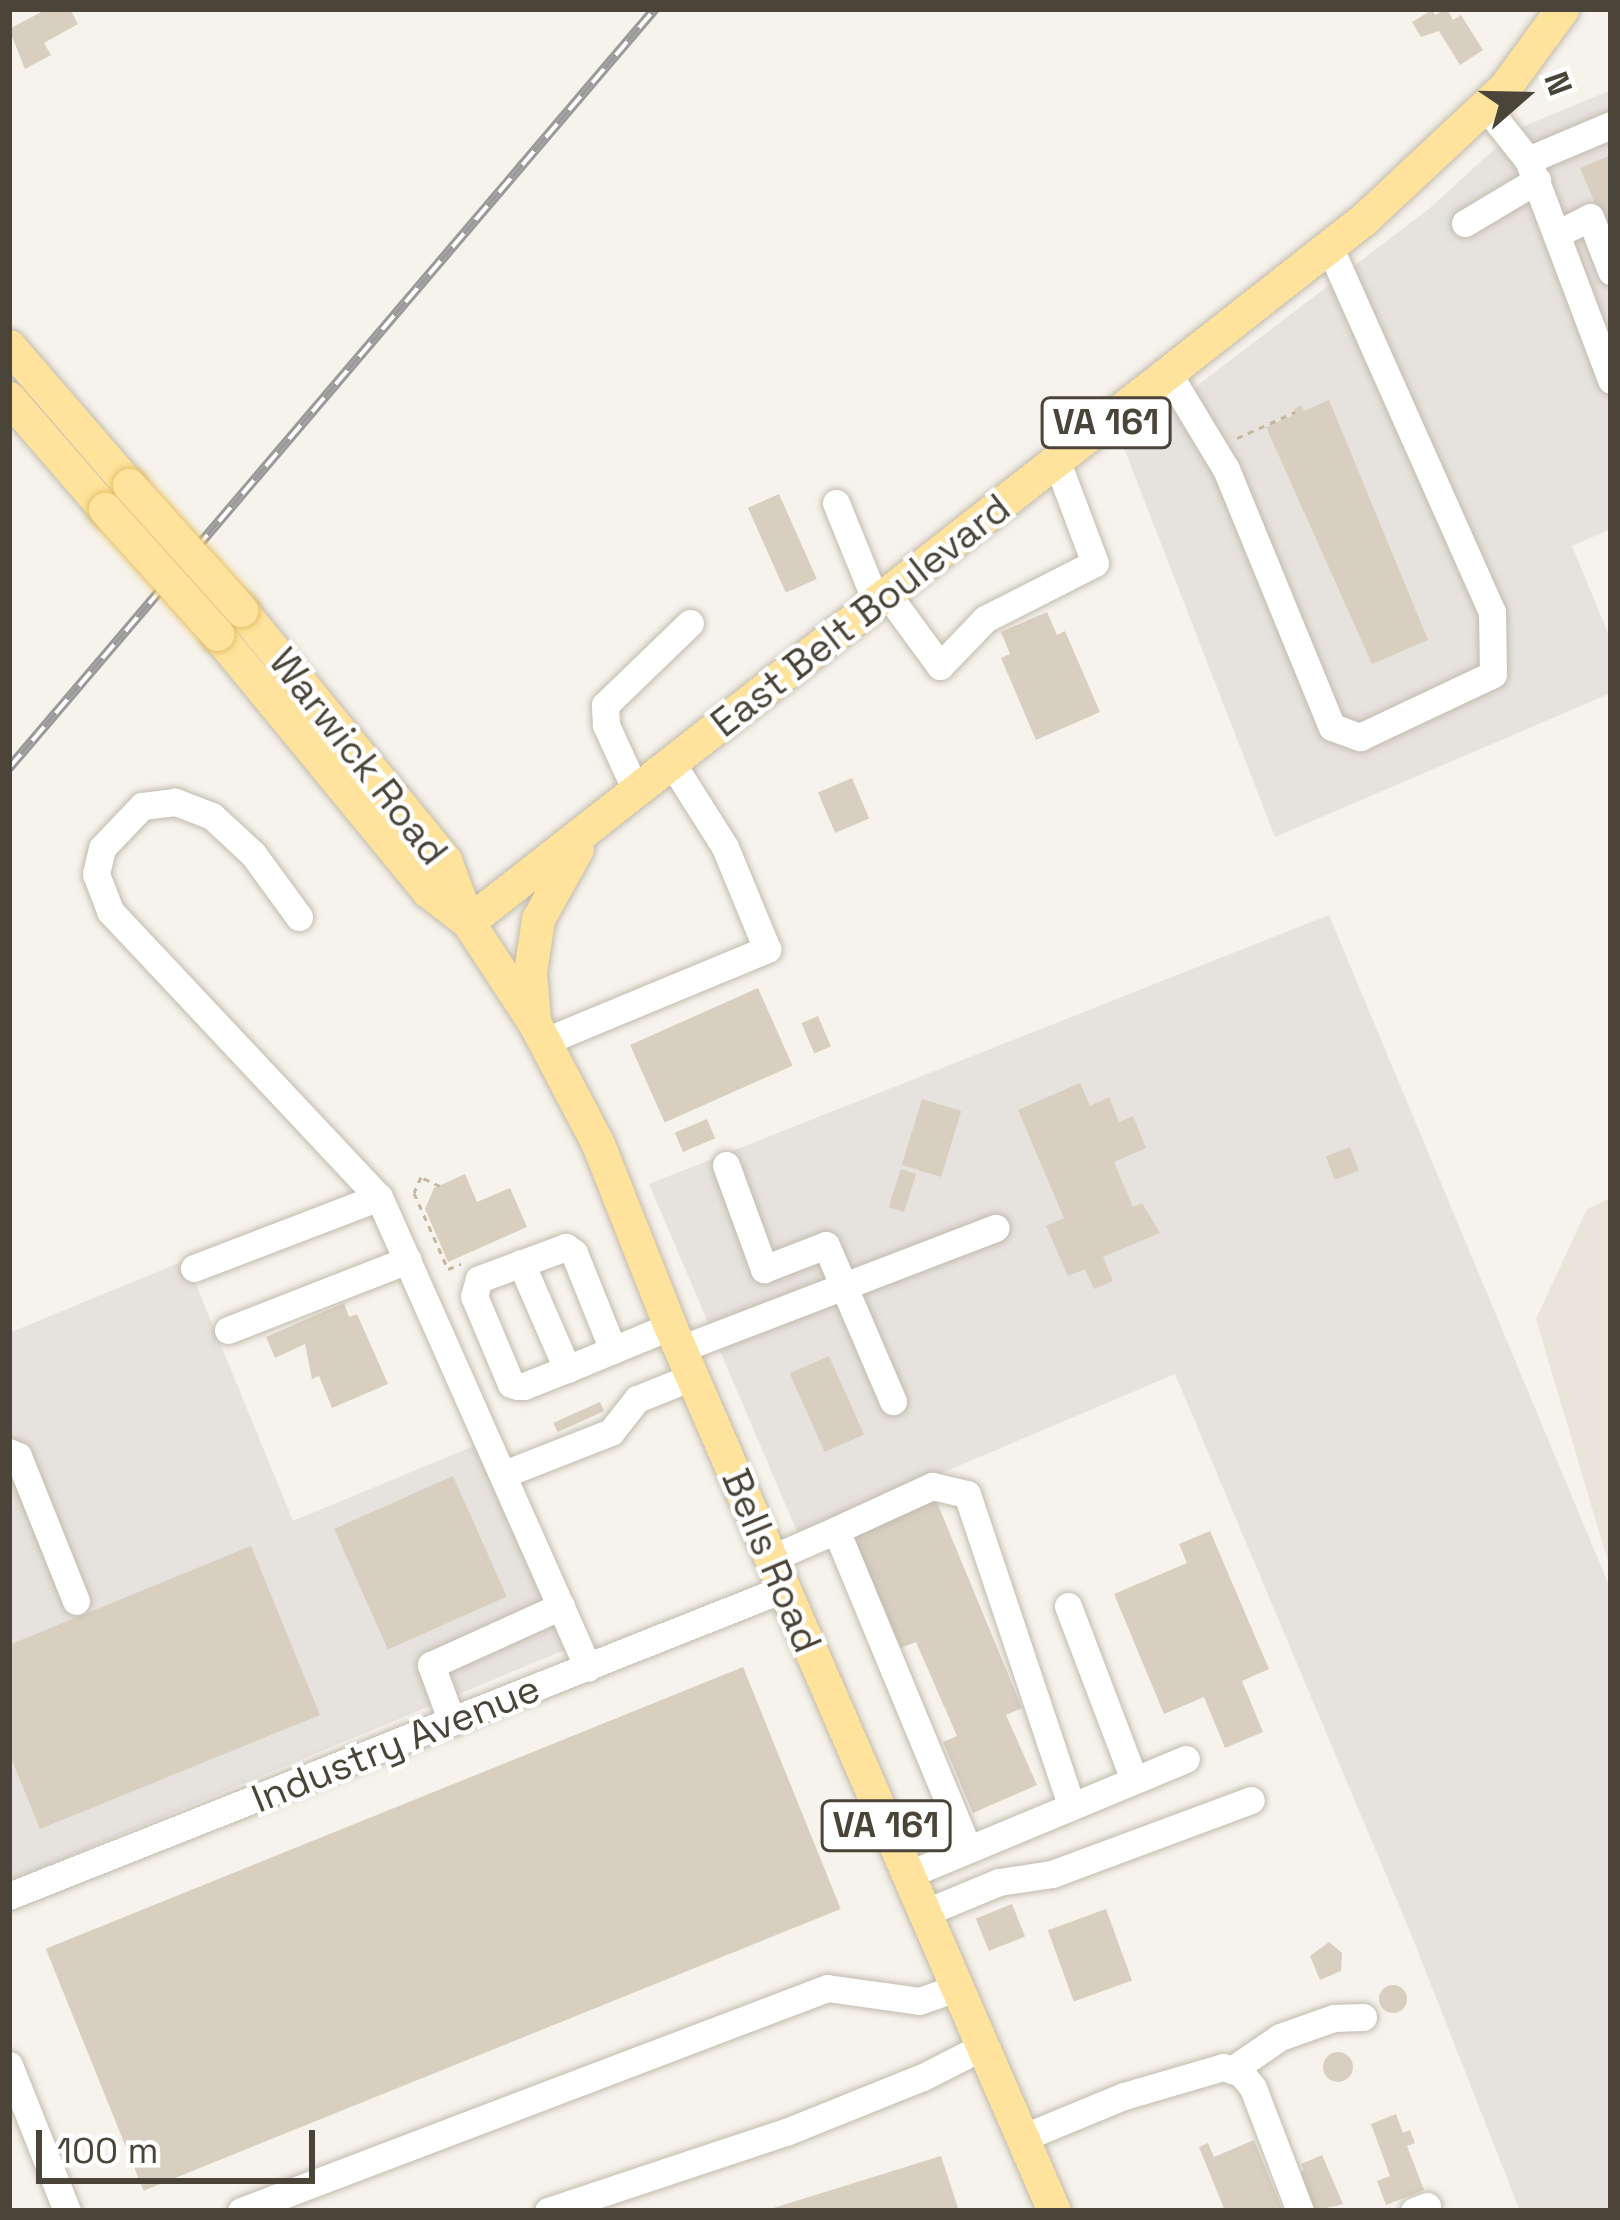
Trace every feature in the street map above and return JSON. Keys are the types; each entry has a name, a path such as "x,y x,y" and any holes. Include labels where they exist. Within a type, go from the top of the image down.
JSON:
{"main road":[{"name":"East Belt Boulevard","path":"468,922 1329,246 1486,107 1562,9"},
{"name":"Warwick Road","path":"9,346 217,634 428,891 468,922"},
{"name":"Warwick Road","path":"9,398 242,610 445,860 468,922"},
{"name":"VA 161","path":"539,1033 530,972 538,920 587,832"},
{"name":"Bells Road","path":"468,922 539,1033 598,1144 776,1574 1054,2211"}],"street":[{"path":"1486,107 1533,170 1611,380"},
{"path":"1465,223 1533,170 1611,125"},
{"path":"1557,234 1590,217 1611,271"},
{"path":"1168,374 1226,469 1331,727 1360,736 1493,674 1492,612 1329,246"},
{"path":"836,503 883,599 940,666 985,620 1095,563 1057,461"},
{"path":"637,793 606,725 605,705 617,687 690,623"},
{"path":"539,1033 766,950 725,848 673,765"},
{"path":"299,917 253,854 212,816 176,802 142,806 102,848 96,874 110,911 379,1197 588,1667"},
{"path":"726,1165 764,1269 826,1245 893,1401"},
{"path":"194,1268 379,1197"},
{"path":"613,1350 574,1252 556,1249 479,1279 474,1296 511,1384 524,1386 613,1350 681,1351 996,1228"},
{"path":"228,1330 408,1260"},
{"path":"520,1263 567,1369"},
{"path":"504,1474 610,1432 681,1351"},
{"path":"9,1452 18,1456 76,1601"},
{"name":"Industry Avenue","path":"9,1896 588,1667 776,1574 836,1531 932,1486 967,1494 1071,1805"},
{"path":"836,1531 968,1848"},
{"path":"452,1722 431,1664 561,1606"},
{"path":"1068,1606 1134,1780"},
{"path":"907,1875 1186,1759"},
{"path":"924,1913 999,1882 1052,1874 1251,1800"},
{"path":"241,2211 827,1988 919,2001 957,1988"},
{"path":"1232,2070 1280,2037 1334,2018 1364,2017"},
{"path":"548,2211 786,2132 923,2077 982,2047"},
{"path":"9,2065 67,2211"},
{"path":"1022,2138 1176,2079 1223,2067 1253,2088 1268,2117 1300,2211"}],"path":[{"path":"1239,437 1295,412"},
{"path":"440,1186 421,1177 414,1193 448,1269 467,1261"}],"shaded area":[{"path":"1611,90 1611,529 1572,546 1611,640 1611,693 1275,837 1122,443 1430,208 1515,130"},
{"path":"1329,915 1611,1590 1611,2211 1520,2211 1411,1934 1175,1374 798,1534 649,1184"},
{"path":"1611,1198 1611,1572 1536,1319 1587,1209"},
{"path":"186,1260 293,1521 481,1443 567,1649 9,1881 9,1333"}],"building":[{"path":"47,9 70,9 78,24 44,43 51,55 25,69 9,29"},
{"path":"1447,9 1453,20 1461,15 1483,50 1460,65 1439,31 1421,37 1412,22 1432,10 1435,15"},
{"path":"1611,155 1611,241 1580,168"},
{"path":"1329,400 1428,640 1372,664 1266,427 1296,414 1294,409 1301,405 1304,411"},
{"path":"779,494 817,579 786,593 748,508"},
{"path":"1047,612 1057,635 1065,631 1100,712 1036,740 1001,658 1010,654 1001,632"},
{"path":"852,778 869,819 835,833 818,792"},
{"path":"758,988 793,1066 665,1123 630,1045"},
{"path":"818,1016 831,1046 814,1053 801,1023"},
{"path":"1080,1083 1090,1106 1109,1097 1119,1122 1133,1116 1146,1148 1114,1162 1133,1207 1142,1203 1160,1233 1103,1257 1113,1281 1094,1289 1085,1269 1068,1276 1046,1226 1064,1218 1018,1110"},
{"path":"922,1099 961,1111 941,1177 902,1165"},
{"path":"707,1119 715,1138 683,1152 675,1133"},
{"path":"1350,1147 1359,1170 1335,1180 1326,1156"},
{"path":"901,1169 916,1174 904,1212 889,1207"},
{"path":"465,1174 477,1202 510,1188 527,1227 448,1262 425,1209 434,1188"},
{"path":"344,1303 349,1317 357,1314 388,1384 332,1408 319,1376 312,1379 305,1344 275,1358 266,1337"},
{"path":"829,1356 864,1435 825,1452 790,1373"},
{"path":"600,1402 604,1411 557,1432 553,1423"},
{"path":"453,1476 507,1597 388,1649 334,1529"},
{"path":"934,1495 1022,1708 1006,1715 1037,1785 973,1813 943,1742 957,1736 916,1642 901,1648 850,1531"},
{"path":"1210,1531 1269,1669 1242,1681 1263,1732 1225,1748 1204,1697 1164,1714 1114,1594 1187,1563 1179,1544"},
{"path":"251,1546 320,1715 40,1829 9,1753 9,1645"},
{"path":"743,1667 841,1909 144,2191 46,1949"},
{"path":"1012,1904 1025,1936 989,1951 976,1919"},
{"path":"1106,1909 1132,1980 1074,2002 1048,1930"},
{"path":"1329,1942 1342,1953 1341,1971 1320,1980 1310,1956"},
{"path":"1393,1985 1403,1989 1407,1999 1403,2009 1393,2013 1383,2009 1379,1999 1383,1989"},
{"path":"1338,2052 1349,2056 1353,2067 1349,2078 1338,2082 1327,2078 1323,2067 1327,2056"},
{"path":"1396,2114 1403,2133 1410,2130 1415,2143 1407,2146 1424,2190 1386,2205 1377,2181 1390,2176 1371,2124"},
{"path":"1254,2140 1283,2211 1225,2211 1199,2147 1208,2143 1214,2157"},
{"path":"1322,2155 1343,2204 1315,2211 1299,2173 1304,2170 1301,2164"},
{"path":"941,2156 959,2211 767,2211 767,2210"}],"railway":[{"path":"9,768 655,9"}]}
